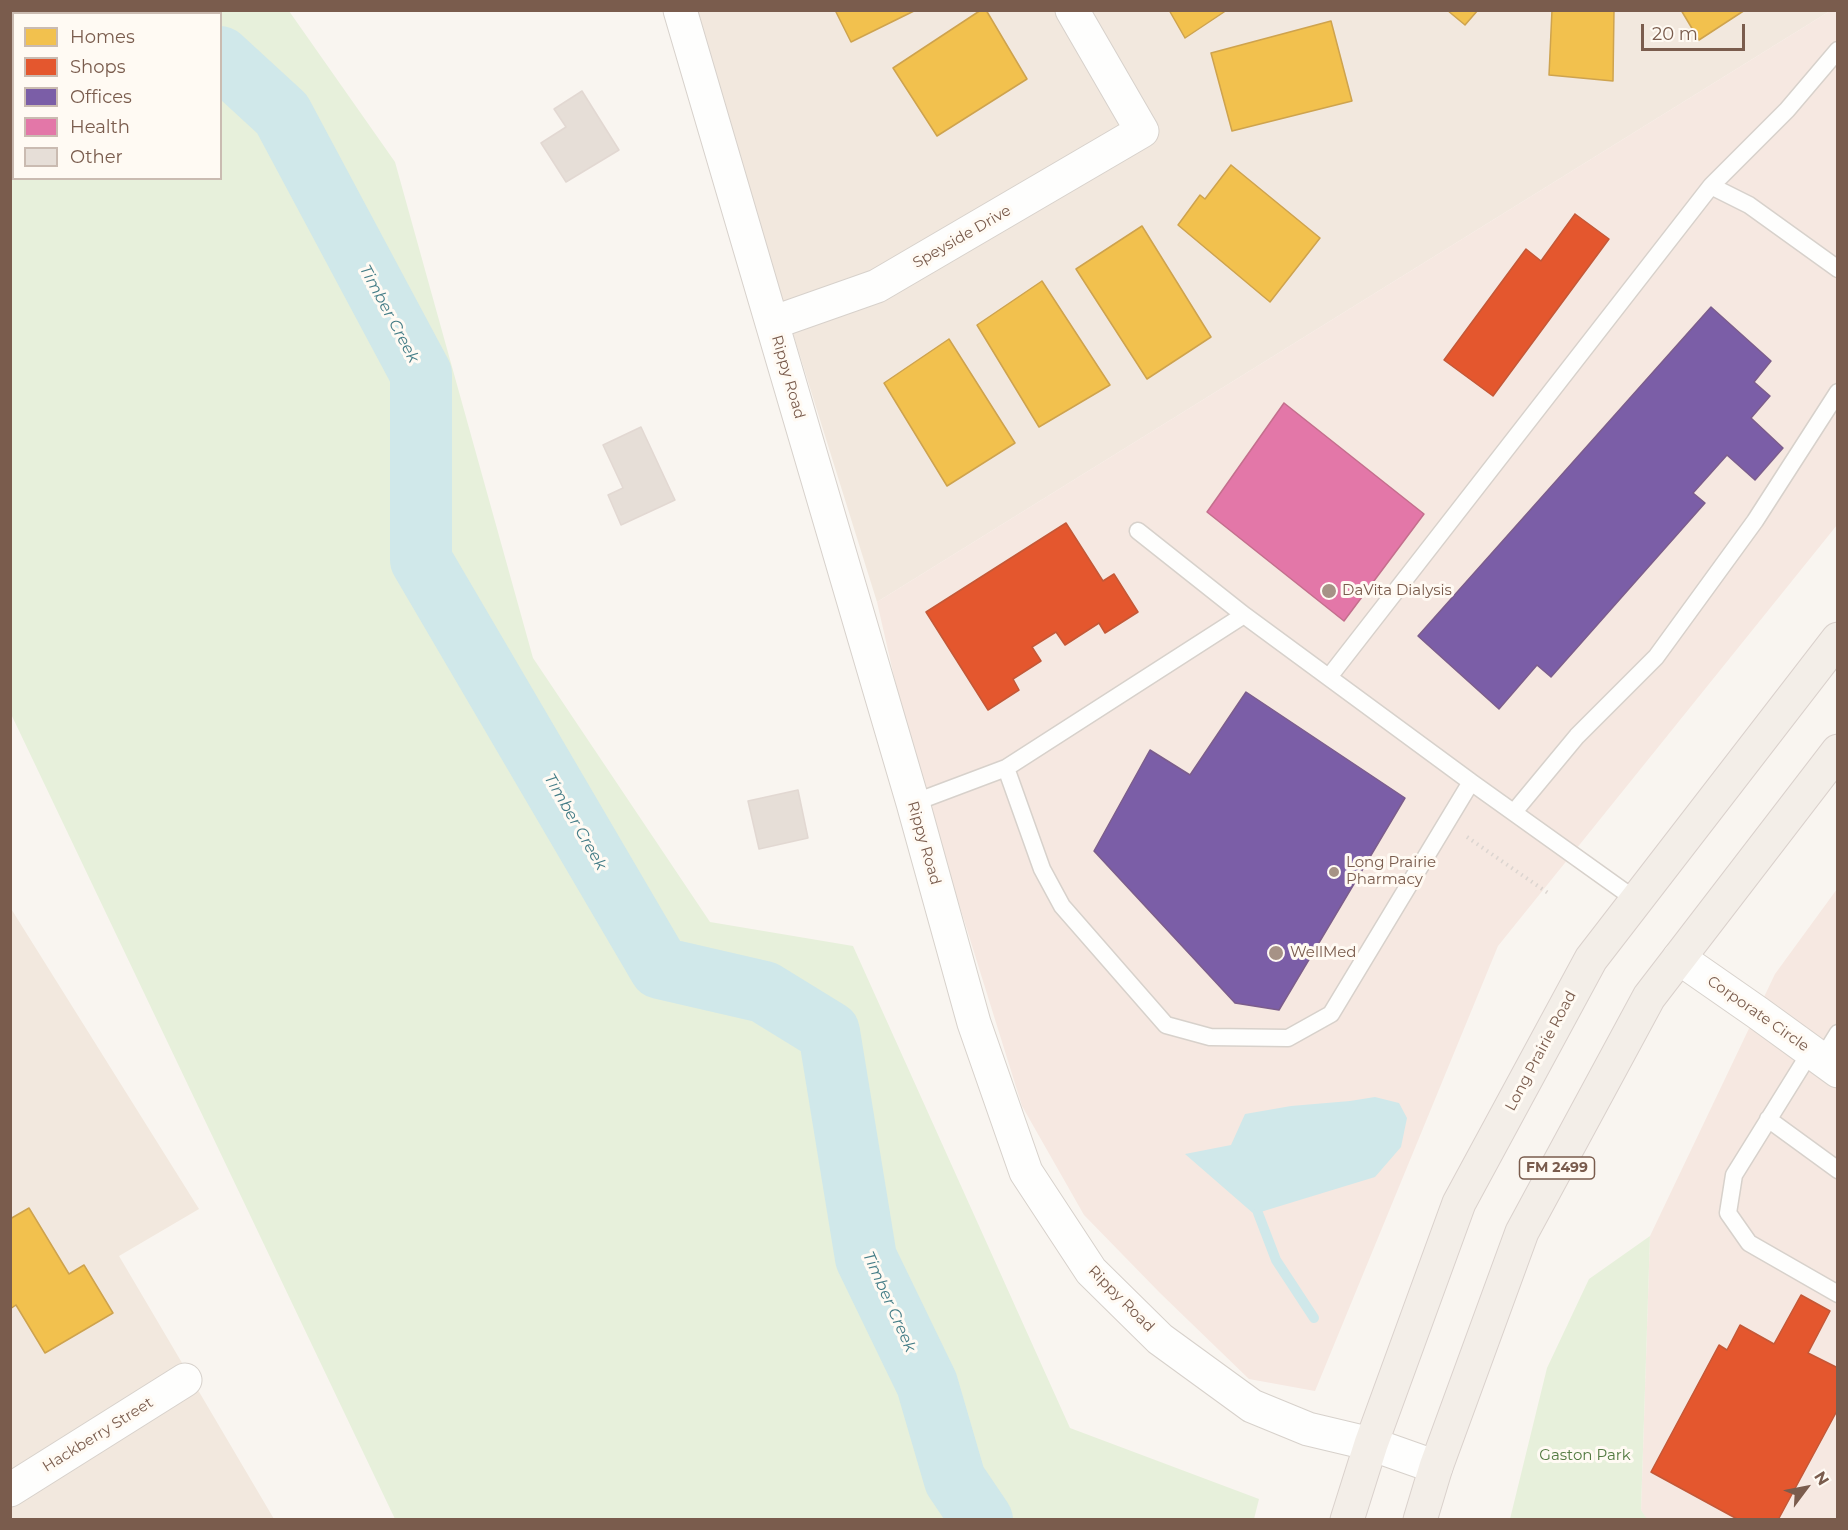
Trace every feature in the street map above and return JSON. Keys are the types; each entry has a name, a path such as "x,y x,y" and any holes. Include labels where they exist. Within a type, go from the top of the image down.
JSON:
{"main road":[{"name":"Long Prairie Road","path":"1347,1520 1371,1444 1459,1203 1591,959 1838,639"},
{"name":"FM 2499","path":"1420,1520 1436,1467 1522,1232 1649,997 1838,751"}],"street":[{"name":"Rippy Road","path":"680,10 913,803 974,1023 1026,1172 1090,1271 1160,1339 1252,1406 1308,1429 1371,1444 1436,1467"},
{"name":"Speyside Drive","path":"772,323 877,286 1142,131 1072,10"},
{"name":"Corporate Circle","path":"1678,958 1758,1012 1827,1054"},
{"name":"Hackberry Street","path":"10,1490 185,1380"}],"lane":[{"path":"1329,677 1711,186 1787,110 1838,50"},
{"path":"1711,186 1749,205 1838,269"},
{"path":"1514,812 1577,736 1656,657 1755,521 1838,392"},
{"path":"1138,531 1244,615 1636,900"},
{"path":"913,803 1006,768 1244,615"},
{"path":"1006,768 1042,869 1062,906 1166,1025 1210,1037 1287,1038 1331,1014 1471,782"},
{"path":"1827,1054 1768,1119 1734,1175 1728,1213 1749,1243 1838,1294"},
{"path":"1768,1119 1838,1170"}],"path":[{"path":"1446,824 1548,893"}],"shaded area":[{"path":"698,11 1830,11 877,602 775,276"},
{"path":"1830,11 1837,11 1837,525 1498,946 1315,1391 1249,1379 1084,1215 1022,1106 910,747 877,602"},
{"path":"1837,889 1837,1519 1647,1520 1641,1510 1650,1236 1775,974"},
{"path":"10,907 199,1209 119,1256 274,1519 11,1519"}],"green space":[{"path":"11,10 289,11 395,162 533,658 710,922 853,946 1070,1428 1259,1499 1254,1519 395,1519 11,714"},
{"name":"Gaston Park","path":"1650,1236 1641,1510 1647,1519 1510,1519 1547,1368 1589,1279"}],"water":[{"path":"1375,1097 1399,1103 1407,1118 1401,1147 1375,1177 1254,1214 1185,1154 1231,1145 1245,1114 1291,1106"}],"building: Homes":[{"path":"835,10 916,10 851,42"},
{"path":"981,10 986,10 1027,79 937,136 893,68"},
{"path":"1169,10 1227,10 1185,38"},
{"path":"1447,10 1478,10 1465,25"},
{"path":"1552,10 1614,10 1613,81 1549,75"},
{"path":"1681,10 1745,10 1699,40"},
{"path":"1331,21 1352,101 1232,131 1211,53"},
{"path":"1231,165 1320,238 1270,302 1178,225 1200,195 1205,199"},
{"path":"1142,226 1211,337 1147,379 1076,269"},
{"path":"1042,281 1110,385 1039,427 977,325"},
{"path":"949,339 1015,443 947,486 884,383"},
{"path":"29,1208 69,1274 84,1265 113,1313 45,1353 16,1305 10,1309 10,1219"}],"building: Shops":[{"path":"1575,214 1609,239 1493,396 1444,360 1526,249 1541,261"},
{"path":"1066,523 1103,581 1114,574 1138,612 1105,633 1099,623 1065,645 1056,632 1032,647 1041,661 1013,679 1019,690 988,710 926,612"},
{"path":"1801,1295 1830,1311 1808,1353 1838,1368 1838,1409 1778,1520 1739,1520 1651,1472 1719,1345 1727,1350 1740,1325 1774,1344"}],"building: Offices":[{"path":"1711,307 1771,361 1754,382 1770,396 1751,418 1783,448 1755,480 1727,455 1693,493 1705,503 1551,677 1537,665 1499,709 1418,636"},
{"path":"1246,692 1405,798 1279,1010 1235,1003 1094,851 1150,750 1190,775"}],"building: Health":[{"path":"1284,403 1424,514 1344,621 1207,512"}],"building: Other":[{"path":"582,91 619,150 566,182 541,143 566,127 554,109"},
{"path":"641,427 675,500 621,525 608,495 623,488 603,445"},
{"path":"798,790 808,838 759,849 748,801"}],"waterway":[{"name":"Timber Creek","path":"222,59 282,114 421,374 421,560 660,968 764,992 829,1032 866,1258 927,1384 955,1480 982,1520"},
{"path":"1258,1213 1276,1260 1314,1318"}],"place":[{"name":"DaVita Dialysis","path":"1329,591"},
{"name":"Long Prairie Pharmacy","path":"1334,872"},
{"name":"WellMed","path":"1276,953"}]}
